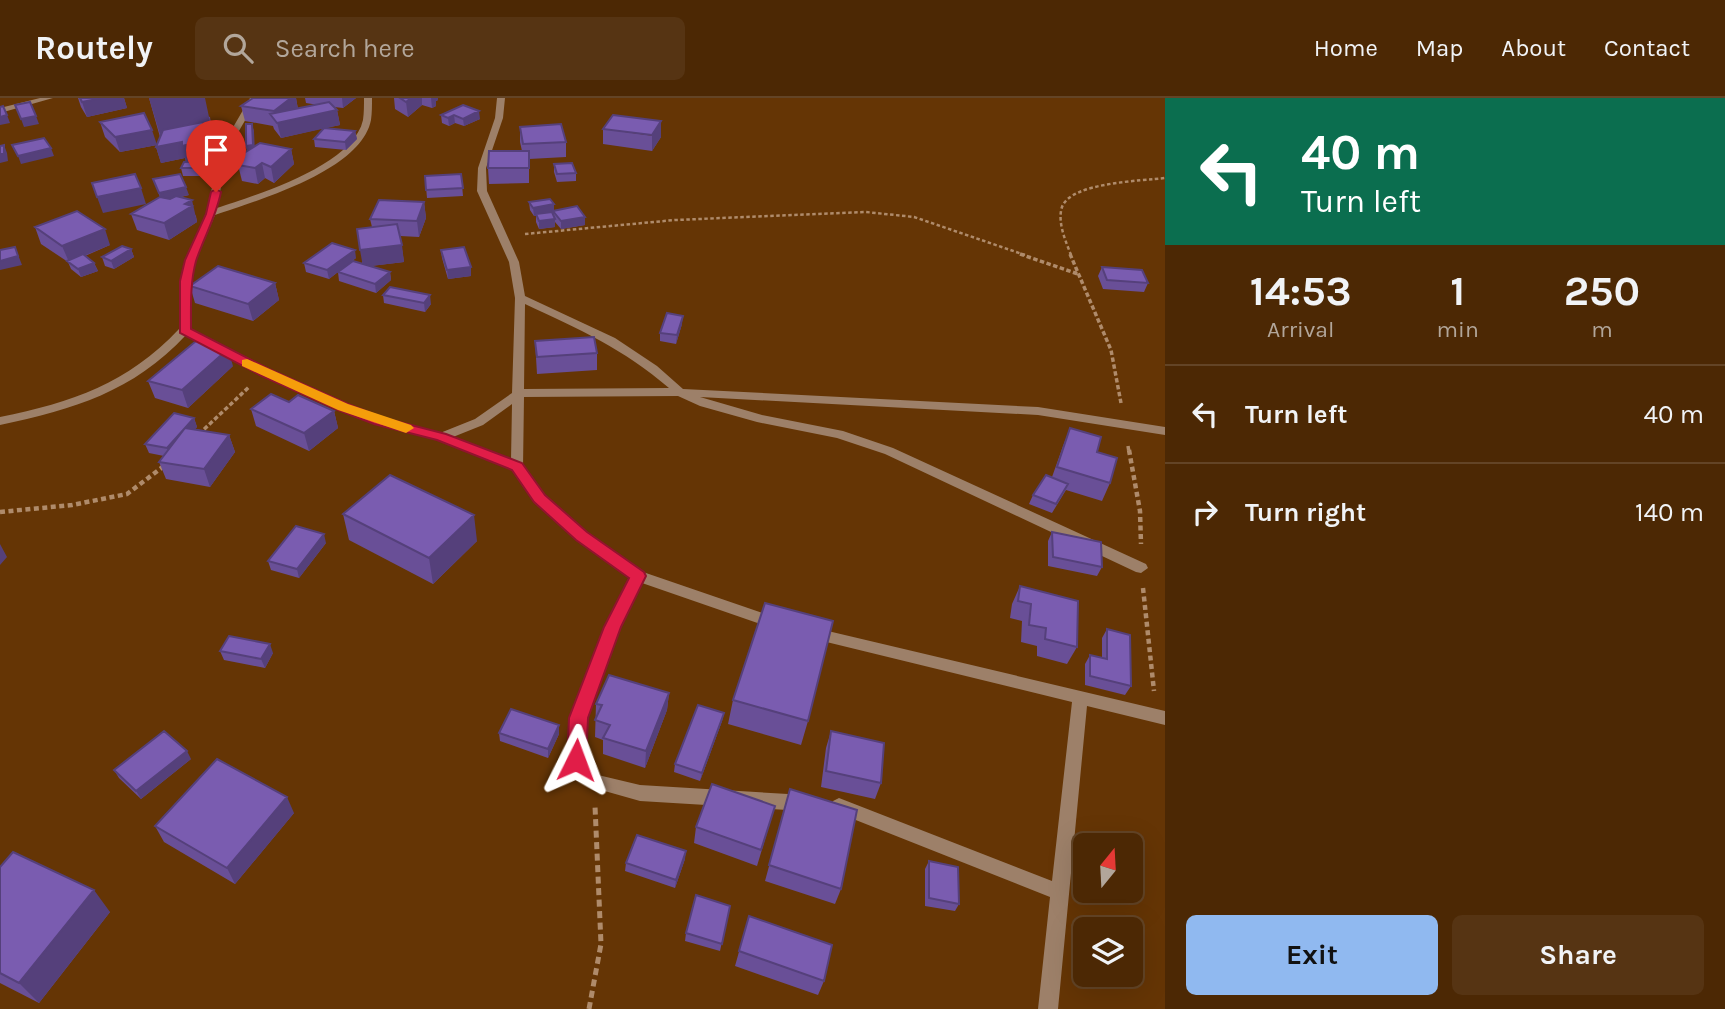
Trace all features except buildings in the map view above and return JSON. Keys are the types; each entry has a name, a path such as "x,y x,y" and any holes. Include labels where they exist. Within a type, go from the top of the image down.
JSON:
{"street":[{"path":"0,111 49,98"},
{"path":"0,421 95,397 124,383 156,359 185,330 186,281 191,260 211,214 220,171 232,136 254,98"},
{"path":"211,214 275,190 328,166 348,152 363,134 371,110 368,98"},
{"path":"500,98 499,118 482,168 482,191 514,262 520,298 517,467"},
{"path":"520,298 611,340 653,368 680,392 729,411 839,434 889,451 1141,568"},
{"path":"185,330 264,372 379,421 441,437 517,467 540,499 582,536 638,576 764,621 1080,700 1165,718"},
{"path":"441,437 479,422 520,394 680,392 1024,410 1165,431"},
{"path":"638,576 613,627 578,718 576,760 593,781 640,793 834,804 1059,892"},
{"path":"1048,1009 1080,700"}],"path":[{"path":"1124,424 1112,352 1078,274 1059,220 1062,205 1076,193 1098,186 1165,178"},
{"path":"503,237 675,220 866,212 914,217 1078,274"},
{"path":"191,442 264,372"},
{"path":"0,512 72,505 127,494 166,465"},
{"path":"589,1009 601,944 593,781"}],"slow traffic":[{"path":"247,363 343,407 406,428"}],"route":[{"path":"216,192 211,214 191,260 186,281 185,330 264,372 343,407 379,421 441,437 517,467 540,499 582,536 638,576 613,627 578,718 576,760"}]}
